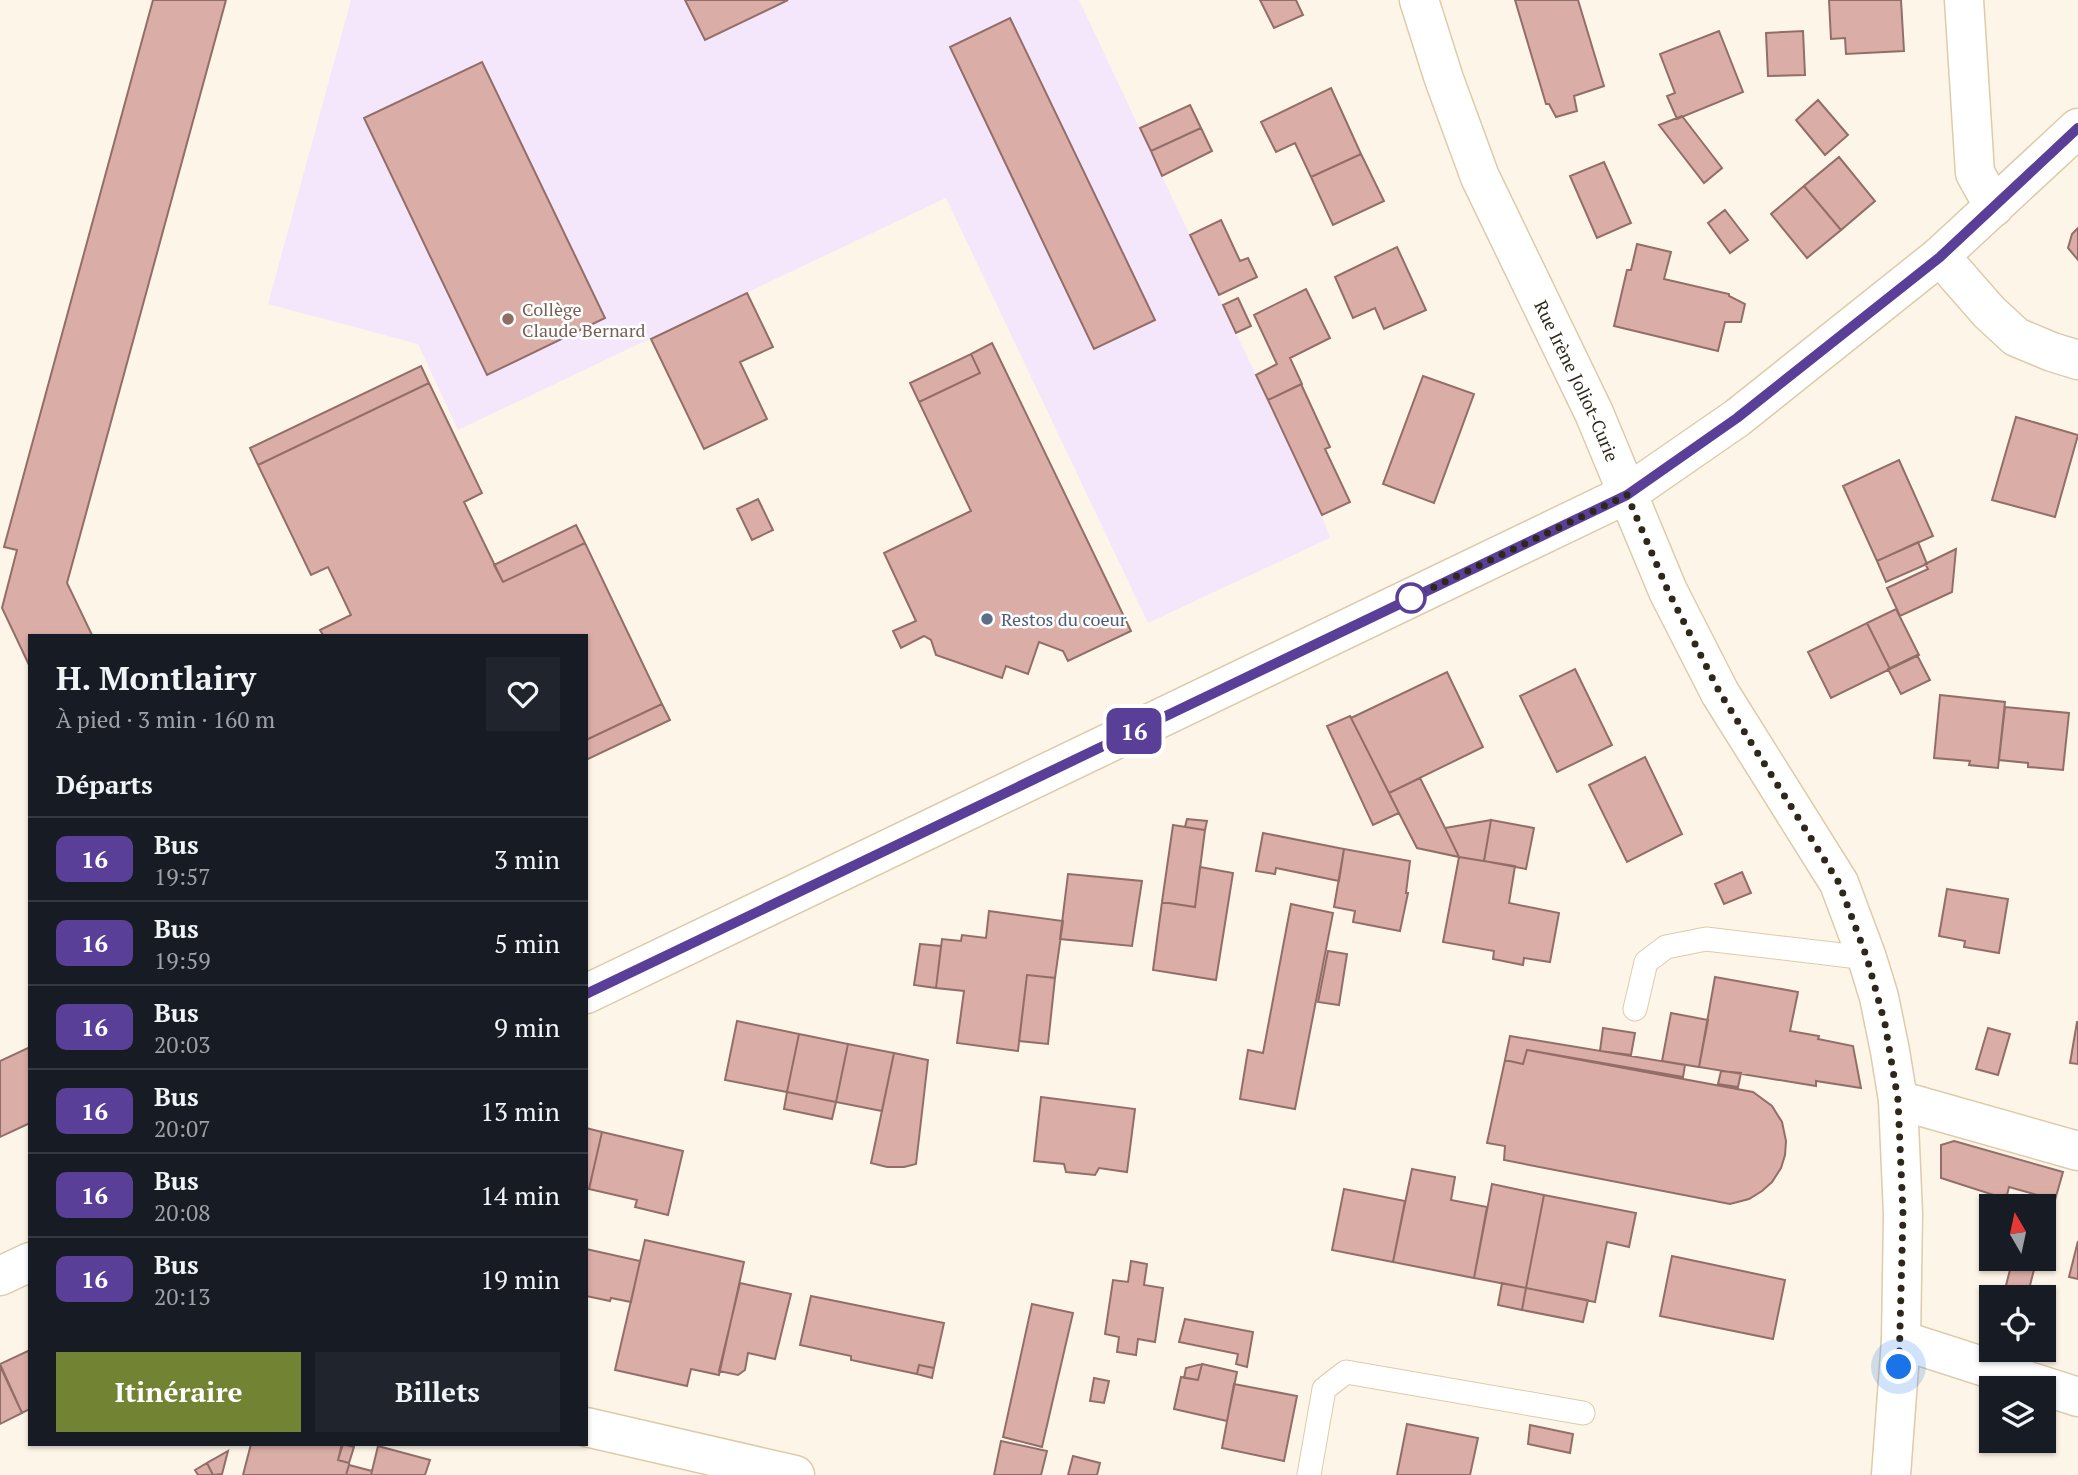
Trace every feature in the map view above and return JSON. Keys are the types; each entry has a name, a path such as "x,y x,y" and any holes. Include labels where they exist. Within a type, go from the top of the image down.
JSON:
{"street":[{"name":"Rue Irène Joliot-Curie","path":"1419,0 1444,79 1480,177 1594,413 1668,591 1720,693 1839,883 1867,958 1885,1024 1898,1100 1903,1214 1900,1340 1891,1475"},
{"path":"1964,0 1975,173 1994,207"},
{"path":"588,993 1627,495 1737,418 1940,257 2078,128"},
{"path":"1940,257 1989,312 2016,337 2078,360"},
{"path":"1898,1100 2078,1151"},
{"path":"0,1276 28,1263"},
{"path":"1900,1340 2078,1398"},
{"path":"588,1427 795,1475"}],"lane":[{"path":"1635,1009 1646,962 1666,947 1706,939 1867,958"},
{"path":"1309,1475 1324,1389 1346,1371 1583,1413"}],"shaded area":[{"name":"Collège Claude Bernard","path":"351,0 1079,0 1322,515 1330,538 1148,623 946,198 458,430 418,344 268,304"}],"building":[{"path":"153,0 226,0 67,583 92,634 28,634 28,663 2,608 17,550 4,547"},
{"path":"685,0 788,0 705,40"},
{"path":"1260,0 1296,0 1303,15 1274,28"},
{"path":"1515,0 1578,0 1604,86 1574,96 1577,111 1556,117 1549,104 1546,104"},
{"path":"1829,0 1901,0 1904,51 1846,54 1845,38 1831,39"},
{"path":"1010,18 1155,320 1094,349 950,47"},
{"path":"1719,31 1743,92 1677,119 1667,96 1675,93 1660,54"},
{"path":"1803,31 1805,75 1768,76 1766,33"},
{"path":"482,62 605,318 487,375 364,118"},
{"path":"1331,88 1361,154 1311,177 1295,143 1276,152 1261,122"},
{"path":"1818,100 1848,135 1825,155 1796,120"},
{"path":"1190,105 1201,128 1151,151 1140,128"},
{"path":"1682,116 1722,168 1704,183 1659,125"},
{"path":"1201,128 1212,151 1162,176 1151,151"},
{"path":"1361,154 1384,201 1333,225 1311,177"},
{"path":"1839,157 1875,201 1841,230 1804,186"},
{"path":"1604,162 1631,223 1597,238 1570,176"},
{"path":"1804,186 1841,230 1807,258 1771,214"},
{"path":"1725,210 1748,240 1730,253 1708,223"},
{"path":"1221,220 1240,261 1248,258 1257,277 1219,295 1190,235"},
{"path":"2078,228 2078,260 2068,248 2072,234"},
{"path":"1637,244 1671,252 1664,279 1729,294 1745,304 1741,322 1725,322 1718,351 1614,326 1627,270 1631,270"},
{"path":"1397,247 1426,310 1384,329 1375,308 1353,318 1335,277"},
{"path":"1306,289 1330,338 1290,358 1302,384 1268,400 1256,375 1277,364 1254,315"},
{"path":"747,293 773,347 740,362 767,419 704,449 651,339"},
{"path":"1238,298 1251,326 1236,333 1223,305"},
{"path":"992,343 1131,631 1068,661 1063,651 1039,642 1028,674 1006,666 1002,678 936,655 931,640 924,636 901,648 893,631 916,621 884,553 971,511 919,402 980,373 971,354"},
{"path":"971,354 980,373 919,402 910,383"},
{"path":"421,366 429,383 258,465 250,448"},
{"path":"1423,376 1474,394 1434,503 1383,484"},
{"path":"429,383 482,493 464,502 503,582 585,543 662,704 588,739 588,634 322,634 320,630 351,615 328,567 311,575 258,465"},
{"path":"1301,384 1330,447 1325,449 1350,502 1322,515 1268,400"},
{"path":"2016,417 2078,435 2055,517 1992,500"},
{"path":"1899,460 1933,536 1877,561 1843,486"},
{"path":"758,499 773,530 752,540 737,509"},
{"path":"576,525 585,543 503,582 494,565"},
{"path":"1918,542 1927,564 1886,582 1877,561"},
{"path":"1956,549 1952,592 1900,616 1887,588 1928,569 1925,564"},
{"path":"1896,609 1919,655 1890,669 1867,623"},
{"path":"1867,623 1890,669 1831,698 1808,652"},
{"path":"1917,655 1930,680 1901,694 1888,669"},
{"path":"1575,669 1612,745 1557,772 1520,696"},
{"path":"1447,672 1483,747 1389,793 1351,718"},
{"path":"1940,695 2005,702 1998,768 1969,765 1970,761 1934,758"},
{"path":"662,704 670,720 588,759 588,739"},
{"path":"2005,707 2069,713 2063,770 2028,767 2028,763 1999,760"},
{"path":"1350,716 1399,813 1373,825 1327,726"},
{"path":"1645,757 1682,834 1627,862 1589,785"},
{"path":"1420,778 1459,857 1417,848 1389,793"},
{"path":"1187,819 1207,821 1205,830 1185,827"},
{"path":"1491,820 1484,861 1459,857 1445,828"},
{"path":"1491,820 1534,828 1526,869 1484,861"},
{"path":"1173,825 1205,830 1195,907 1162,902"},
{"path":"1263,833 1344,849 1339,881 1276,868 1275,874 1256,871"},
{"path":"1344,849 1410,861 1408,893 1400,931 1353,922 1355,911 1334,907"},
{"path":"1459,857 1515,866 1509,903 1559,913 1550,962 1524,958 1523,965 1493,959 1494,951 1443,942"},
{"path":"1200,867 1233,873 1216,980 1153,970 1162,902 1195,907"},
{"path":"1742,872 1751,893 1724,904 1715,884"},
{"path":"1068,874 1142,881 1132,946 1060,939"},
{"path":"1947,889 2008,899 1999,953 1964,947 1965,941 1939,936"},
{"path":"1291,904 1333,913 1295,1109 1240,1099 1248,1050 1263,1053"},
{"path":"989,911 1063,921 1055,978 1027,975 1018,1051 957,1043 964,991 936,988 942,939 961,941 962,935 986,938"},
{"path":"920,944 941,946 936,988 914,985"},
{"path":"1328,951 1347,954 1339,1005 1318,1002"},
{"path":"1027,975 1055,978 1048,1044 1019,1041"},
{"path":"1715,977 1798,992 1790,1031 1853,1046 1861,1088 1816,1081 1816,1086 1699,1067"},
{"path":"1671,1013 1708,1020 1699,1067 1662,1061"},
{"path":"737,1021 799,1034 787,1092 725,1080"},
{"path":"2078,1022 2078,1064 2070,1063"},
{"path":"1603,1028 1635,1033 1631,1055 1600,1051"},
{"path":"1988,1028 2010,1034 1998,1075 1976,1069"},
{"path":"799,1034 848,1044 836,1102 787,1092"},
{"path":"1510,1036 1685,1065 1683,1077 1527,1050 1523,1064 1505,1060"},
{"path":"848,1044 894,1053 882,1111 836,1102"},
{"path":"28,1048 28,1124 0,1137 0,1061"},
{"path":"1527,1050 1753,1092 1772,1106 1782,1122 1786,1141 1781,1168 1762,1191 1749,1199 1730,1204 1504,1160 1505,1146 1487,1143 1505,1060 1523,1064"},
{"path":"894,1053 928,1060 916,1164 904,1167 871,1163"},
{"path":"1721,1071 1741,1073 1738,1087 1718,1084"},
{"path":"787,1092 836,1102 832,1119 784,1109"},
{"path":"1041,1097 1135,1109 1127,1172 1099,1168 1095,1175 1066,1172 1064,1164 1034,1161"},
{"path":"588,1128 602,1132 588,1189"},
{"path":"602,1132 683,1151 668,1215 635,1207 637,1200 589,1189"},
{"path":"1954,1141 2063,1172 2056,1196 2056,1194 2034,1194 2009,1187 2007,1194 1991,1194 1941,1178 1941,1145"},
{"path":"1412,1169 1455,1177 1451,1200 1487,1207 1474,1278 1393,1262"},
{"path":"1492,1184 1544,1195 1526,1288 1474,1278"},
{"path":"1344,1189 1405,1201 1393,1262 1332,1250"},
{"path":"1544,1195 1636,1213 1629,1247 1607,1242 1595,1302 1526,1288"},
{"path":"645,1240 744,1262 719,1375 691,1369 687,1386 615,1370"},
{"path":"2078,1241 2078,1279 2069,1277"},
{"path":"588,1249 640,1261 631,1302 611,1298 610,1301 588,1296"},
{"path":"1672,1256 1785,1280 1773,1339 1660,1316"},
{"path":"1131,1261 1147,1264 1144,1285 1163,1288 1155,1342 1138,1339 1136,1355 1117,1352 1119,1337 1105,1334 1113,1280 1128,1282"},
{"path":"2010,1271 2034,1271 2030,1285 2006,1285"},
{"path":"740,1283 791,1294 775,1359 748,1353 745,1370 738,1375 719,1371"},
{"path":"1502,1283 1526,1288 1522,1310 1498,1305"},
{"path":"1526,1288 1588,1300 1583,1322 1522,1310"},
{"path":"811,1296 944,1323 934,1368 919,1365 917,1374 851,1360 851,1356 800,1345"},
{"path":"1032,1304 1073,1313 1042,1447 1003,1437"},
{"path":"1185,1319 1253,1332 1247,1367 1236,1364 1238,1354 1179,1342"},
{"path":"28,1351 28,1410 22,1413 0,1364"},
{"path":"1202,1364 1198,1380 1184,1378 1186,1368"},
{"path":"1202,1364 1237,1372 1227,1421 1174,1409 1181,1377 1198,1380"},
{"path":"919,1365 934,1368 932,1378 917,1374"},
{"path":"0,1366 22,1413 0,1424"},
{"path":"1094,1378 1109,1381 1104,1403 1090,1401"},
{"path":"1234,1384 1297,1396 1284,1461 1222,1448"},
{"path":"1407,1424 1478,1438 1470,1475 1397,1475"},
{"path":"1530,1425 1573,1434 1570,1453 1528,1444"},
{"path":"1001,1441 1047,1451 1041,1475 994,1475"},
{"path":"250,1446 342,1446 338,1460 349,1463 346,1475 243,1475"},
{"path":"342,1446 354,1447 349,1463 338,1460"},
{"path":"378,1446 430,1460 425,1475 371,1475"},
{"path":"228,1451 222,1474 213,1475 207,1463"},
{"path":"1073,1456 1100,1463 1097,1475 1068,1475"},
{"path":"207,1463 213,1475 198,1475 195,1470"},
{"path":"349,1465 372,1471 371,1475 346,1475"}],"bus line":[{"name":"16","path":"588,993 1627,495 1737,418 1940,257 2078,128"}],"place":[{"name":"Collège Claude Bernard","path":"508,319"},
{"name":"Restos du coeur","path":"987,619"}],"route":[{"path":"1411,598 1627,495 1668,591 1720,693 1839,883 1867,958 1885,1024 1898,1100 1903,1214 1899,1367"}]}
